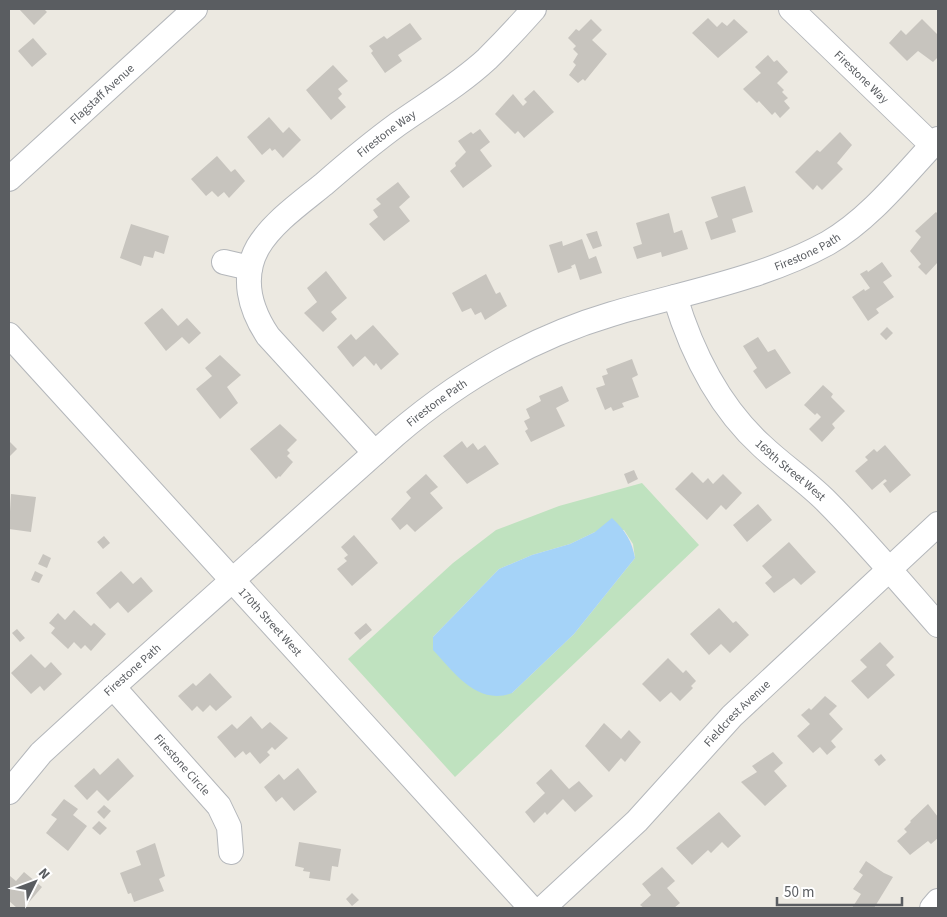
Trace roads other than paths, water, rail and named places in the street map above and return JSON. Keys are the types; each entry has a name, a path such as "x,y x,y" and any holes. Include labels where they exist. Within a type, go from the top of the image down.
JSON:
{"street":[{"name":"Flagstaff Avenue","path":"13,166 195,9"},
{"name":"Firestone Way","path":"375,453 263,328 251,304 248,286 250,268 258,247 273,229 366,148 479,65 534,9"},
{"name":"Firestone Way","path":"791,9 935,142"},
{"name":"Firestone Path","path":"9,792 42,753 113,687 375,453 435,403 496,363 554,334 611,314 675,297 804,256 830,242 854,225 935,142"},
{"path":"224,262 250,268"},
{"name":"169th Street West","path":"675,297 693,348 720,398 734,416 762,447 817,492 938,625"},
{"name":"170th Street West","path":"9,335 531,908"},
{"name":"Fieldcrest Avenue","path":"542,908 637,821 732,716 938,524"},
{"name":"Firestone Circle","path":"113,687 219,806 229,827 231,852"},
{"path":"932,908 938,901"}],"water":[{"path":"612,518 627,536 635,558 574,634 512,693 499,696 477,691 458,677 433,650 433,637 499,569 532,555 570,544 595,532"}]}
